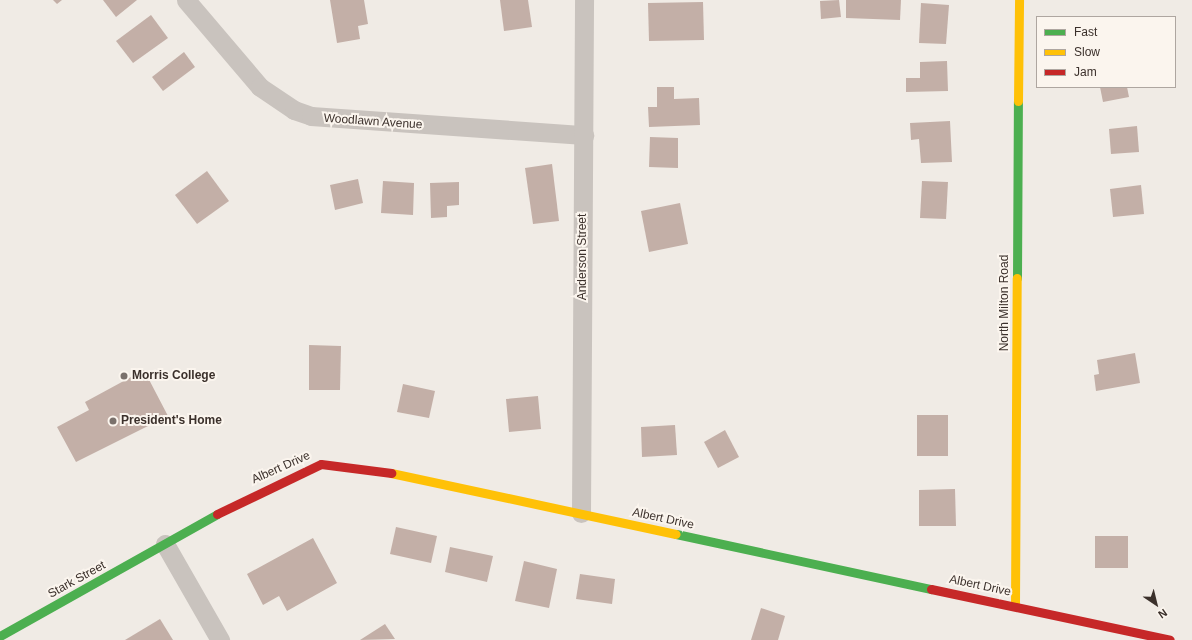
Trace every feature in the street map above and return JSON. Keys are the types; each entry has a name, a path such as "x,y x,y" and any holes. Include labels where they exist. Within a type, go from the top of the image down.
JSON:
{"street":[{"name":"Woodlawn Avenue","path":"186,0 260,87 294,110 311,116 584,135"},
{"path":"204,0 204,22"},
{"name":"Anderson Street","path":"581,513 584,0"},
{"name":"North Milton Road","path":"1015,606 1019,0"},
{"name":"Albert Drive","path":"165,544 248,497 321,464 402,475 1170,640"},
{"path":"165,544 220,640"},
{"name":"Stark Street","path":"0,636 165,544"}],"building":[{"path":"53,0 62,0 57,4"},
{"path":"103,0 137,0 116,17"},
{"path":"330,0 364,0 368,24 358,26 360,39 337,43"},
{"path":"500,0 528,0 532,27 504,31"},
{"path":"839,0 841,17 821,19 820,1"},
{"path":"846,0 901,0 900,20 846,18"},
{"path":"703,2 704,40 649,41 648,3"},
{"path":"921,3 949,5 946,44 919,43"},
{"path":"151,15 168,38 133,63 116,41"},
{"path":"184,52 195,67 163,91 152,77"},
{"path":"947,61 948,91 906,92 906,78 920,78 920,62"},
{"path":"657,87 674,87 674,99 699,98 700,125 649,127 648,107 657,107"},
{"path":"1100,88 1127,88 1129,97 1103,102"},
{"path":"950,121 952,162 921,163 919,139 911,140 910,123"},
{"path":"1137,126 1139,152 1111,154 1109,129"},
{"path":"650,137 678,138 678,168 649,167"},
{"path":"552,164 559,221 533,224 525,168"},
{"path":"207,171 229,201 197,224 175,195"},
{"path":"358,179 363,203 335,210 330,185"},
{"path":"383,181 414,183 413,215 381,213"},
{"path":"922,181 948,182 946,219 920,218"},
{"path":"459,182 459,205 447,206 447,217 431,218 430,183"},
{"path":"1141,185 1144,214 1113,217 1110,189"},
{"path":"680,203 688,244 649,252 641,211"},
{"path":"309,345 341,346 340,390 309,390"},
{"path":"1135,353 1140,383 1096,391 1094,375 1099,374 1097,360"},
{"name":"President's Home","path":"144,370 168,416 76,462 57,427 89,410 85,402"},
{"path":"403,384 435,391 429,418 397,412"},
{"path":"538,396 541,429 509,432 506,399"},
{"path":"917,415 948,415 948,456 917,456"},
{"path":"675,425 677,455 642,457 641,427"},
{"path":"725,430 739,457 718,468 704,442"},
{"path":"955,489 956,526 919,526 919,490"},
{"path":"396,527 437,536 431,563 390,554"},
{"path":"1095,536 1128,536 1128,568 1095,568"},
{"path":"313,538 337,583 287,611 279,596 263,605 247,574"},
{"path":"450,547 493,556 487,582 445,572"},
{"path":"524,561 557,569 549,608 515,601"},
{"path":"580,574 615,579 612,604 576,599"},
{"path":"761,608 785,616 778,640 751,640"},
{"path":"160,619 173,640 125,640"},
{"path":"385,624 395,639 360,640"}],"traffic: fast":[{"path":"1017,278 1018,101"},
{"path":"0,636 217,514"},
{"path":"676,534 931,589"}],"traffic: slow":[{"path":"1018,101 1019,0"},
{"path":"1015,606 1017,278"},
{"path":"391,473 676,534"}],"traffic: jam":[{"path":"217,514 321,464 391,473"},
{"path":"931,589 1170,640"}],"place":[{"name":"Morris College","path":"124,376"},
{"name":"President's Home","path":"113,421"}]}
